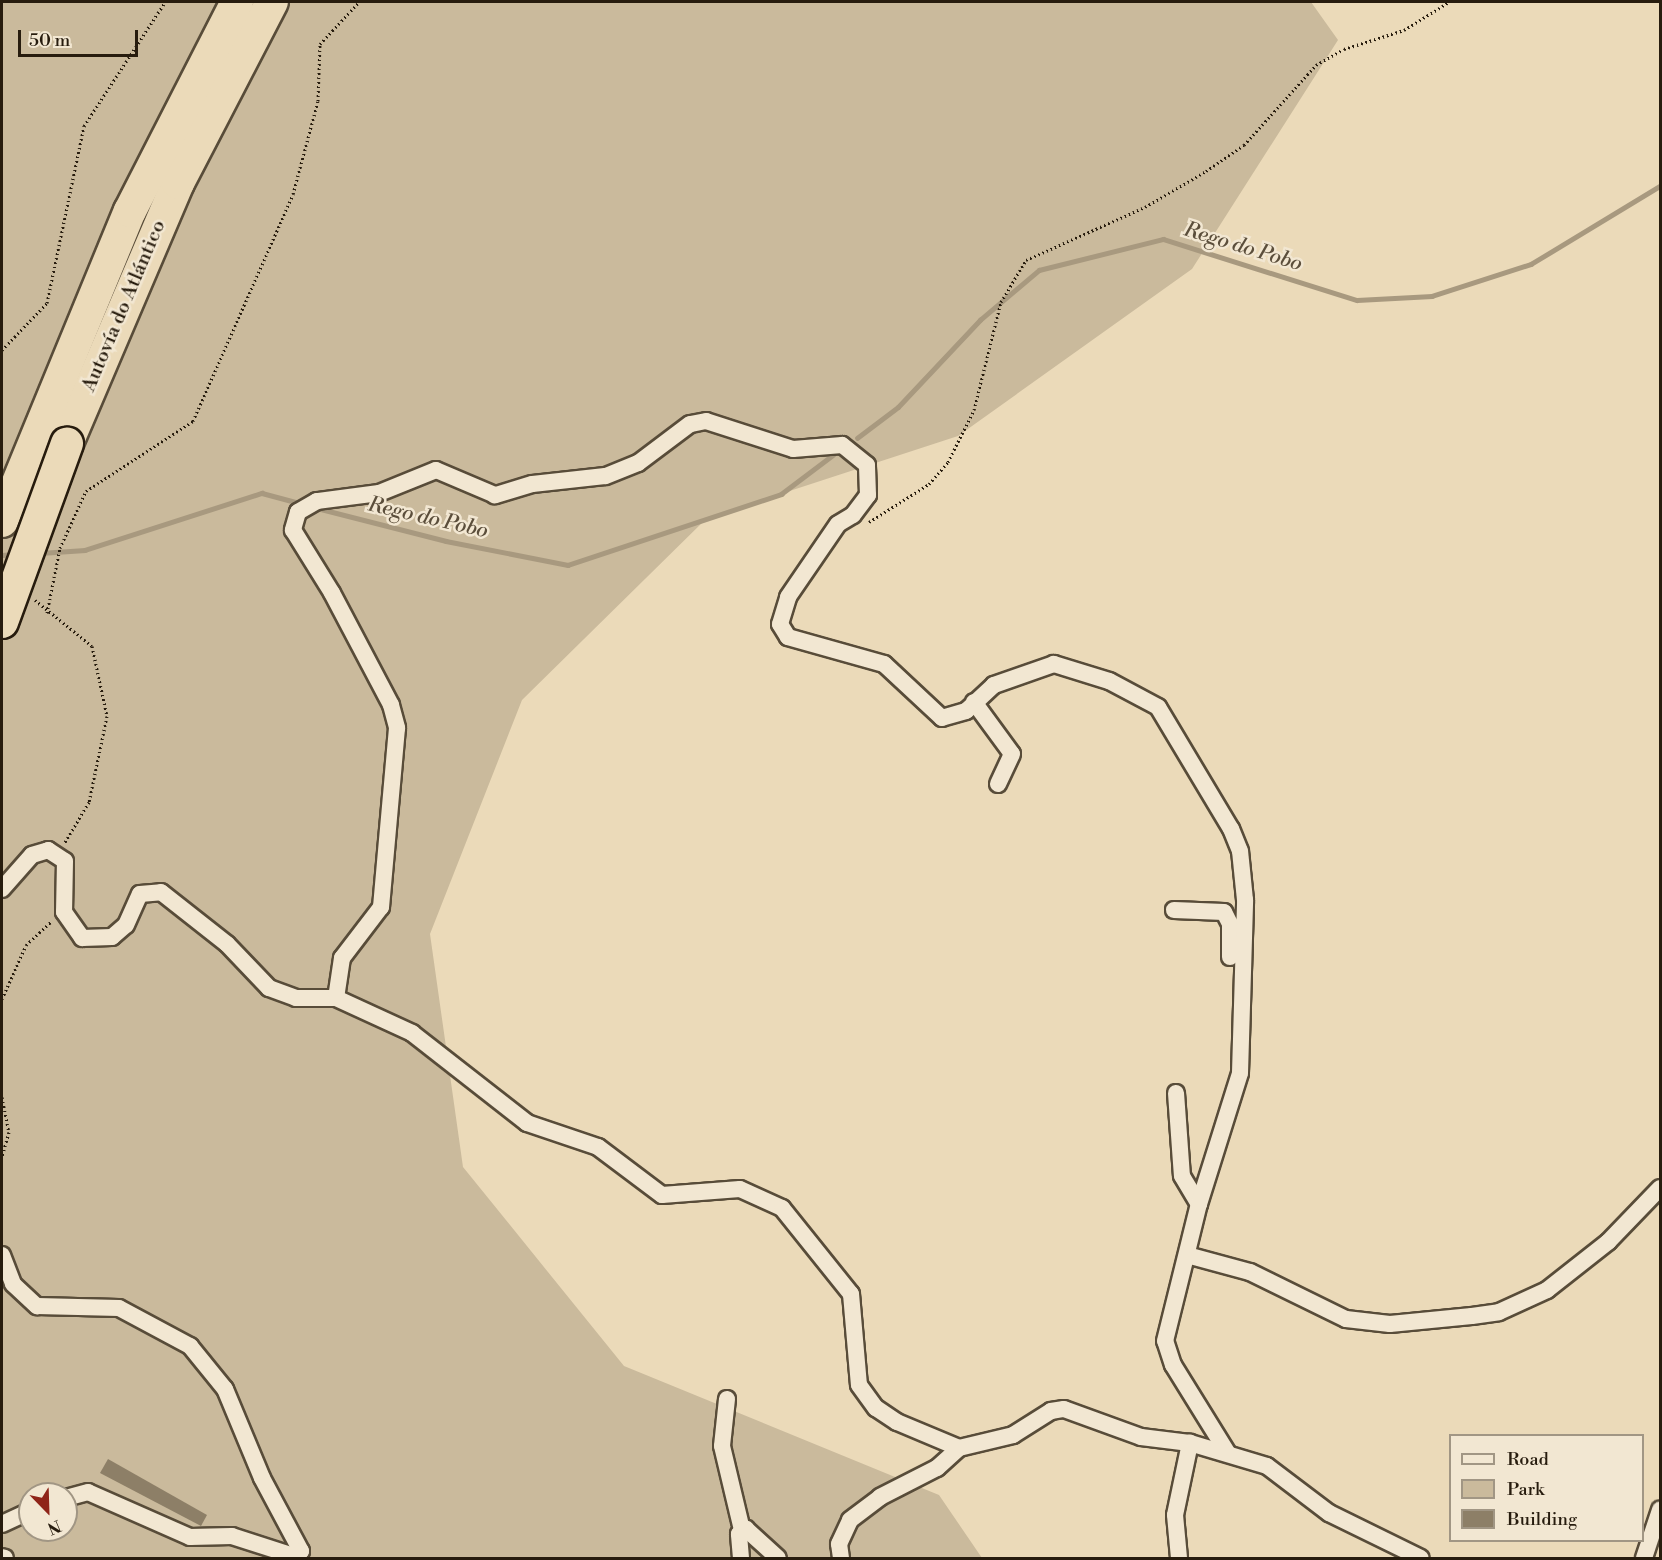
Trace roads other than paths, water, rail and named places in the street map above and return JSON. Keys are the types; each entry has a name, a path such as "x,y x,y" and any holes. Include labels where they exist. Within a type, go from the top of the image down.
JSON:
{"highway":[{"name":"Autovía do Atlántico","path":"2,521 30,443 130,211 237,2"},
{"name":"Autovía do Atlántico","path":"2,622 67,443 169,202 272,2"}],"street":[{"path":"336,998 342,958 381,907 397,728 391,705 338,604 292,531 292,520 307,505 379,493 436,470 495,495 532,484 605,476 638,463 690,424 706,421 794,449 843,445 867,465 868,495 853,515 838,524 788,597 782,631 799,642 884,664 942,718 957,716 994,685 1053,664 1109,681 1158,707 1212,789 1240,851 1245,900 1241,1031 1235,1094 1198,1204 1165,1341 1173,1365 1227,1452"},
{"path":"974,702 1012,754 998,784"},
{"path":"2,889 39,851 58,853 68,873 64,912 75,933 102,940 126,925 140,894 161,892 227,944 269,988 296,998 336,998 412,1033 527,1123 598,1147 662,1195 740,1189 782,1208 850,1293 854,1358 864,1393 885,1415 959,1448"},
{"path":"1174,910 1216,909 1228,918 1231,998 1241,1031"},
{"path":"1176,1093 1182,1176 1198,1204"},
{"path":"1187,1255 1250,1272 1346,1320 1390,1324 1472,1316 1499,1312 1547,1290 1608,1242 1660,1188"},
{"path":"2,1255 13,1284 37,1305 119,1308 190,1346 225,1389 262,1478 301,1546 300,1557 252,1539 190,1537 165,1529 88,1492 78,1495"},
{"path":"727,1399 722,1446 742,1530 744,1556"},
{"path":"841,1558 839,1544 850,1520 880,1497 937,1468 959,1448 1013,1435 1057,1409 1141,1437 1190,1443 1227,1452 1267,1466 1329,1513 1421,1558"},
{"path":"1179,1558 1175,1515 1190,1443"},
{"path":"1644,1558 1660,1510"},
{"path":"2,1524 18,1517"},
{"path":"742,1530 778,1558"}],"waterway":[{"name":"Rego do Pobo","path":"857,438 898,407 980,320 1039,270 1163,239 1357,300 1432,296 1531,264 1660,186"},
{"name":"Rego do Pobo","path":"317,508 446,541 568,565 781,494 833,455"},
{"name":"Rego do Pobo","path":"40,553 85,550 262,493 303,504"},
{"name":"Rego do Pobo","path":"2,555 14,554"}]}
